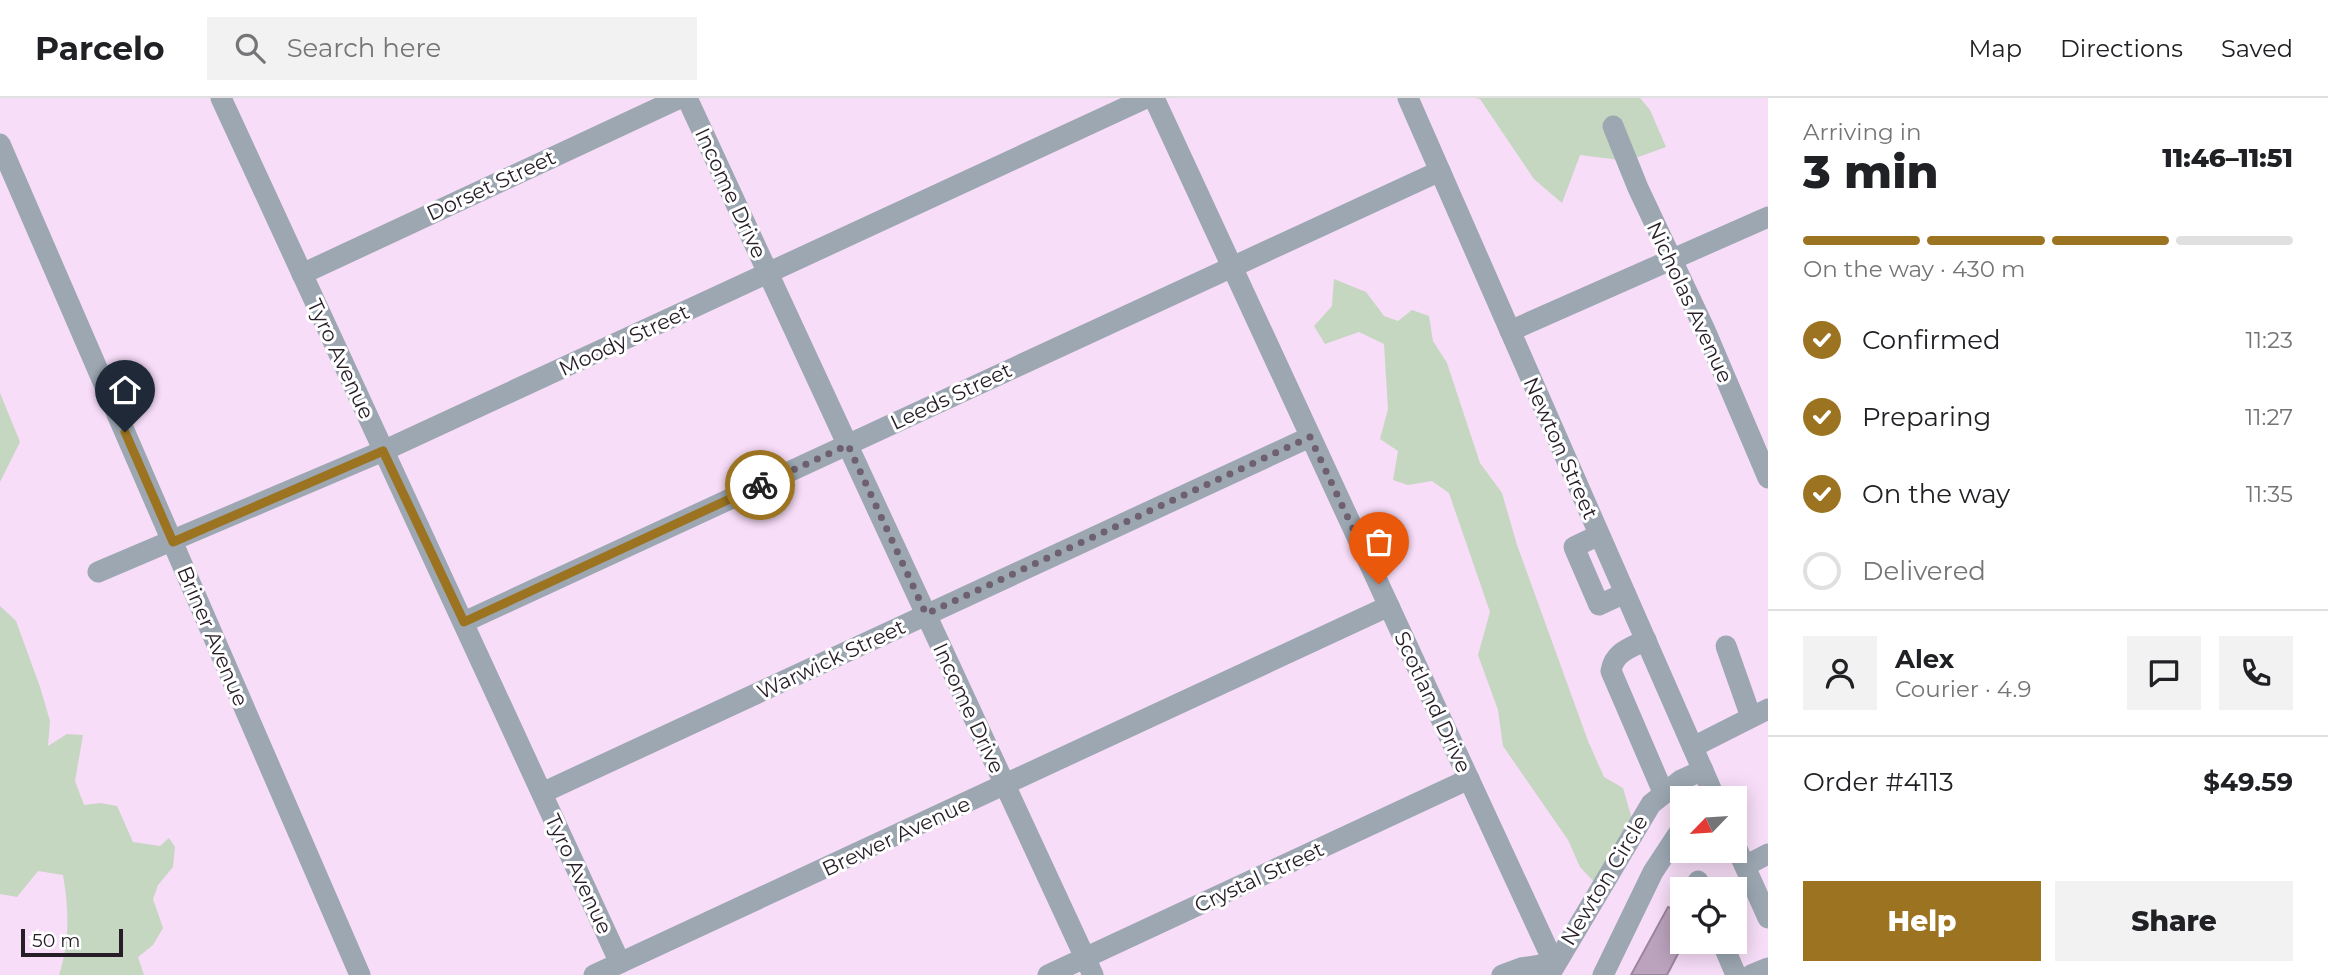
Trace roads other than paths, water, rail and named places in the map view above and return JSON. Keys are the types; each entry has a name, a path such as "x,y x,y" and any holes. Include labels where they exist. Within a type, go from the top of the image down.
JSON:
{"street":[{"name":"Tyro Avenue","path":"221,98 621,963"},
{"name":"Dorset Street","path":"302,274 680,98"},
{"name":"Income Drive","path":"687,98 1089,967"},
{"name":"Moody Street","path":"98,572 383,451 1146,98"},
{"name":"Scotland Drive","path":"1154,98 1469,779 1552,969"},
{"name":"Newton Street","path":"1408,98 1710,786"},
{"name":"Nicholas Avenue","path":"1613,126 1768,478"},
{"name":"Briner Avenue","path":"0,144 360,975"},
{"name":"Leeds Street","path":"464,622 1440,171"},
{"path":"1510,331 1768,217"},
{"name":"Warwick Street","path":"542,793 1310,437"},
{"path":"1600,535 1574,547 1599,605 1622,586"},
{"path":"1583,568 1609,557"},
{"name":"Brewer Avenue","path":"594,975 1389,606"},
{"path":"1646,640 1616,657 1611,671 1663,792"},
{"path":"1693,747 1760,713 1726,646"},
{"name":"Newton Circle","path":"1552,969 1651,804 1663,792 1703,770"},
{"name":"Crystal Street","path":"1048,975 1089,967 1469,779"},
{"path":"1627,841 1658,863"},
{"path":"1603,975 1658,863 1670,846"},
{"path":"1745,866 1768,855"},
{"path":"1744,863 1768,918"},
{"path":"1727,954 1736,975"},
{"path":"1503,975 1521,968 1552,969"},
{"path":"1751,975 1768,968"}]}
